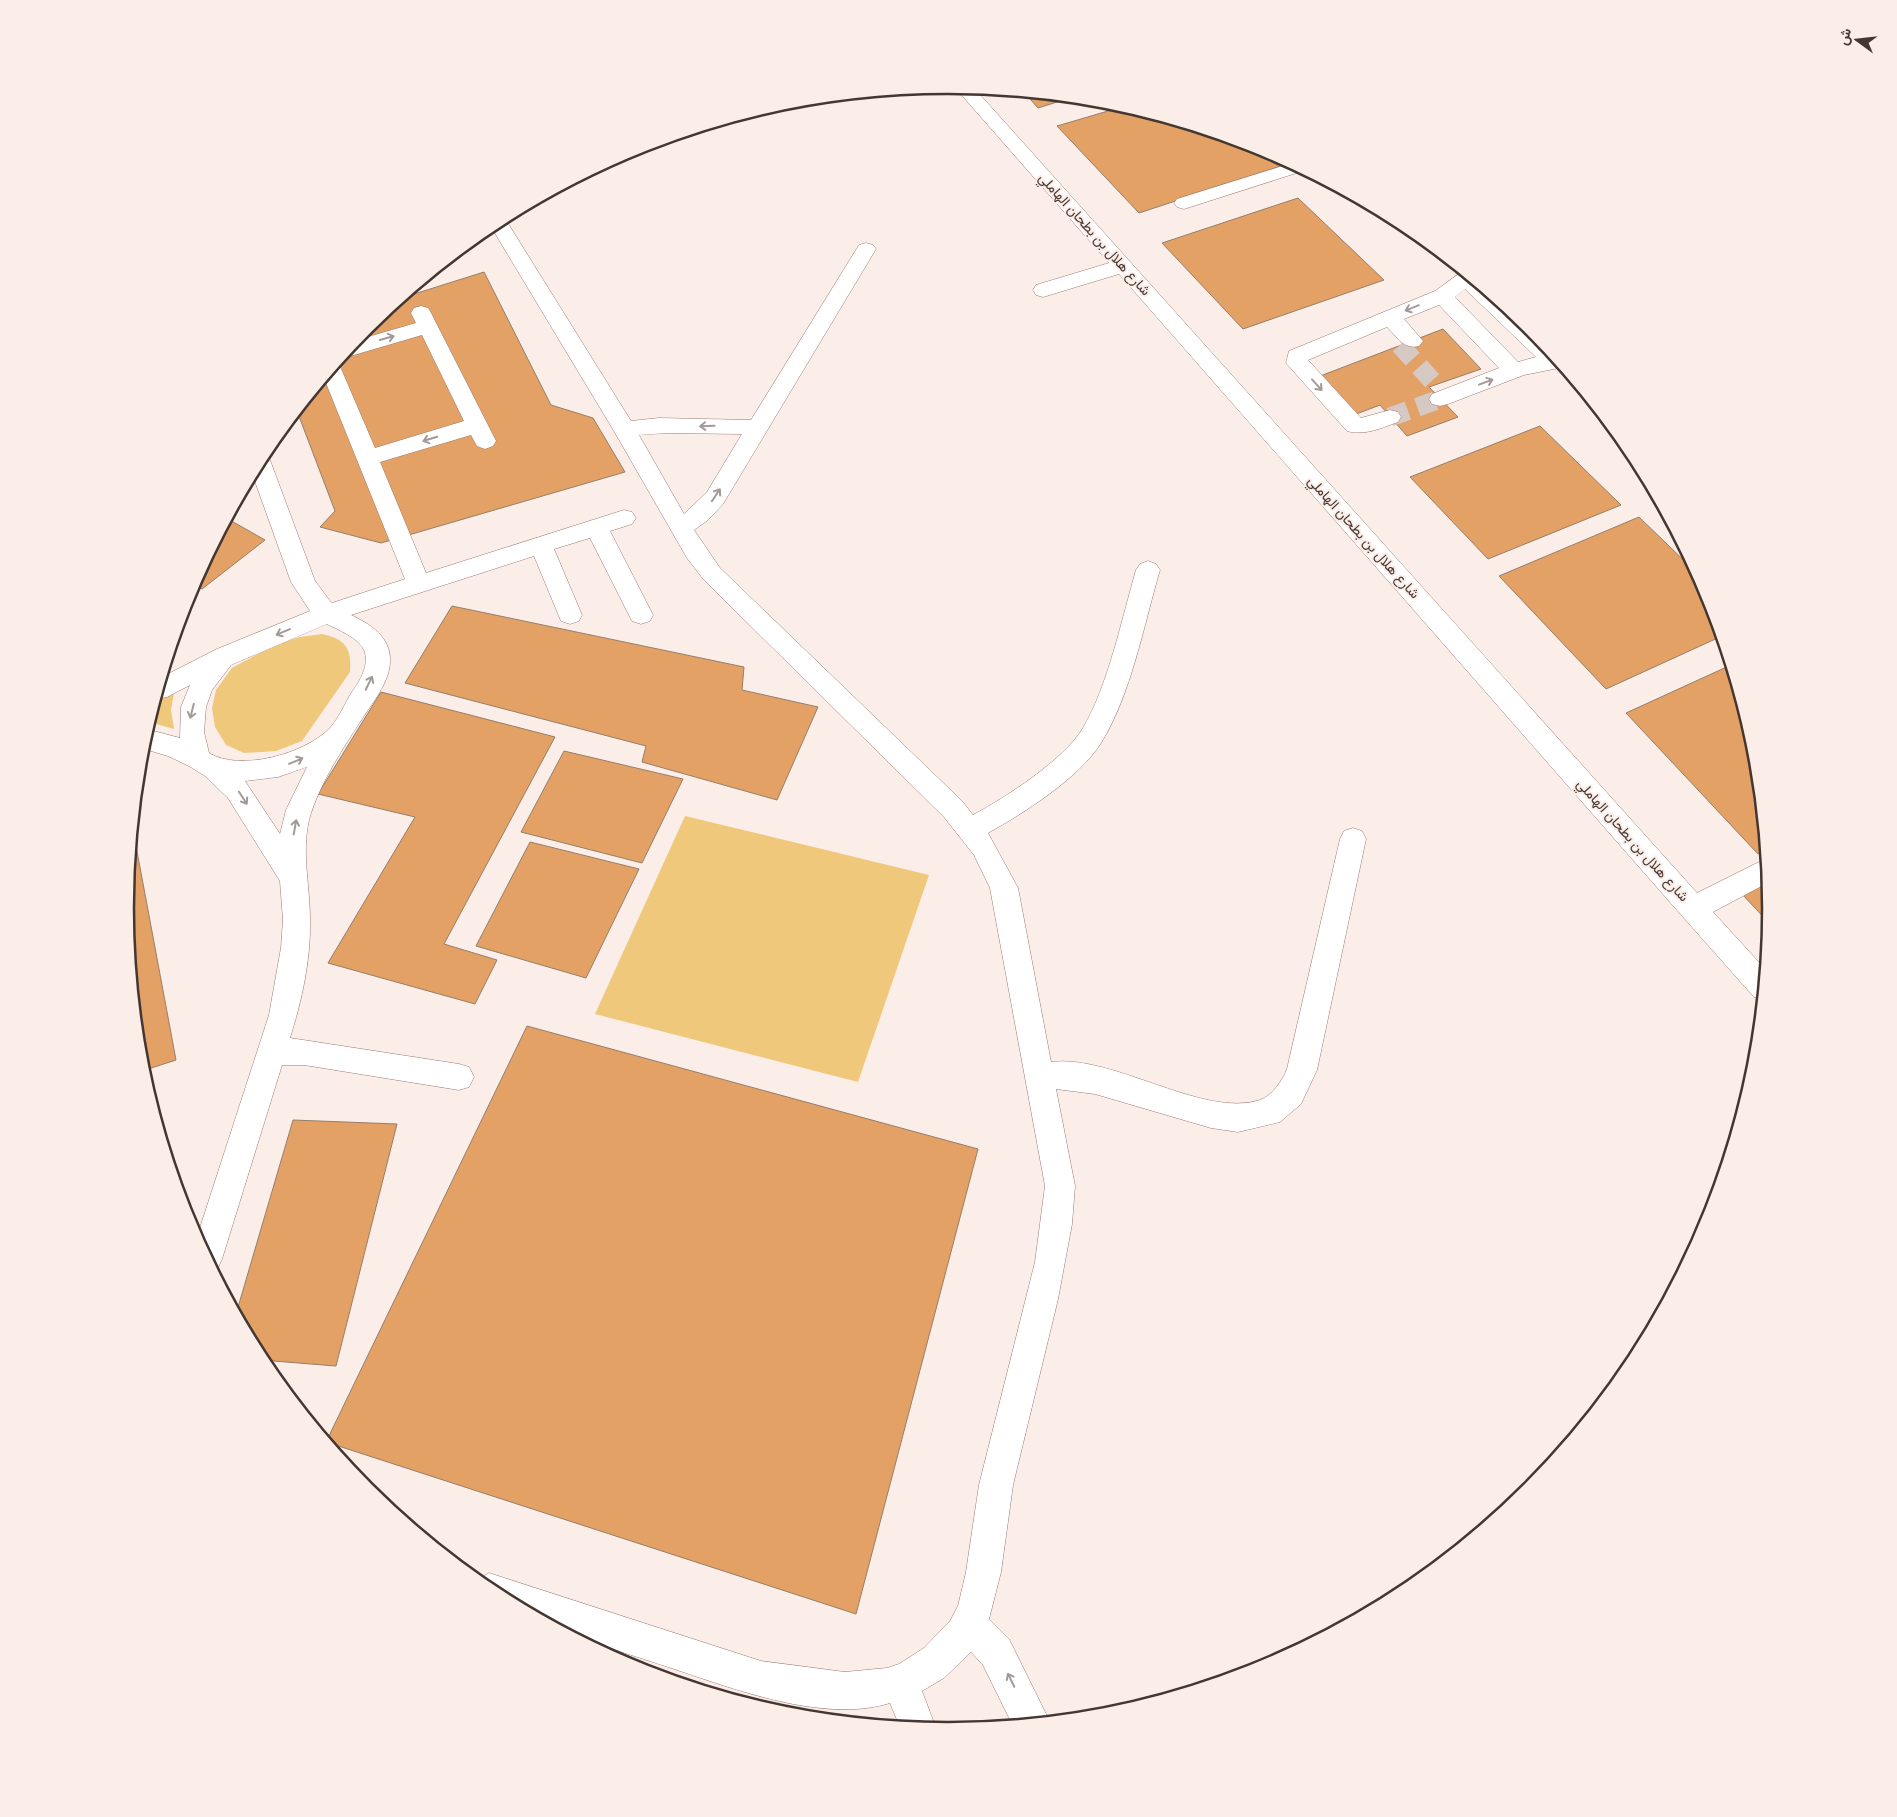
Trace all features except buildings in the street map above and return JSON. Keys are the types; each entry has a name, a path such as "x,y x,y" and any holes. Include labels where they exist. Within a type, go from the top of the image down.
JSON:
{"street":[{"name":"شارع هلال بن بطحان الهاملي","path":"971,94 1760,983"},
{"path":"1184,203 1290,170"},
{"path":"501,228 625,430 695,552 727,590 936,792 971,829 1004,888 1060,1186 1058,1227 1050,1270 996,1483 979,1591 969,1624 927,1669 900,1683 871,1690 837,1690 761,1679 521,1602"},
{"path":"681,528 700,514 715,498 866,249"},
{"path":"1043,290 1123,266"},
{"path":"1390,417 1364,426 1355,426 1296,361 1299,354 1442,296 1465,279"},
{"path":"1442,296 1515,372"},
{"path":"360,345 424,320 481,433 368,458"},
{"path":"1384,320 1406,343"},
{"path":"1446,391 1553,362"},
{"path":"333,374 419,584"},
{"path":"625,430 652,425 734,425 756,428"},
{"path":"209,1249 285,1007 296,940 296,906 292,876 295,823 307,794 368,687 378,661 375,645 363,631 328,613 312,598 303,582 262,470"},
{"path":"165,686 226,656 328,613 624,518"},
{"path":"596,527 641,615"},
{"path":"541,545 570,615"},
{"path":"971,829 1008,809 1060,770 1090,737 1109,700 1148,570"},
{"path":"226,656 209,674 196,696 190,717 190,738 206,764 239,772 266,770 292,763 318,751 339,735"},
{"path":"151,740 175,747 206,764 237,790 292,876"},
{"path":"1040,1077 1056,1075 1095,1080 1211,1114 1238,1118 1269,1112 1291,1094 1302,1070 1353,839"},
{"path":"1694,908 1762,871"},
{"path":"272,1051 304,1052 459,1077"},
{"path":"969,1624 996,1652 1029,1719"},
{"path":"900,1683 916,1722"}],"shaded area":[{"path":"322,634 336,639 345,646 350,657 350,672 302,741 276,751 244,753 226,745 215,727 212,708 216,690 232,668 276,644 300,637"},
{"path":"174,693 171,710 174,729 156,724 162,699"},
{"path":"685,816 929,875 858,1082 595,1014"}],"tunnel":[{"path":"1400,345 1436,385"},
{"path":"1390,417 1440,399"}]}
